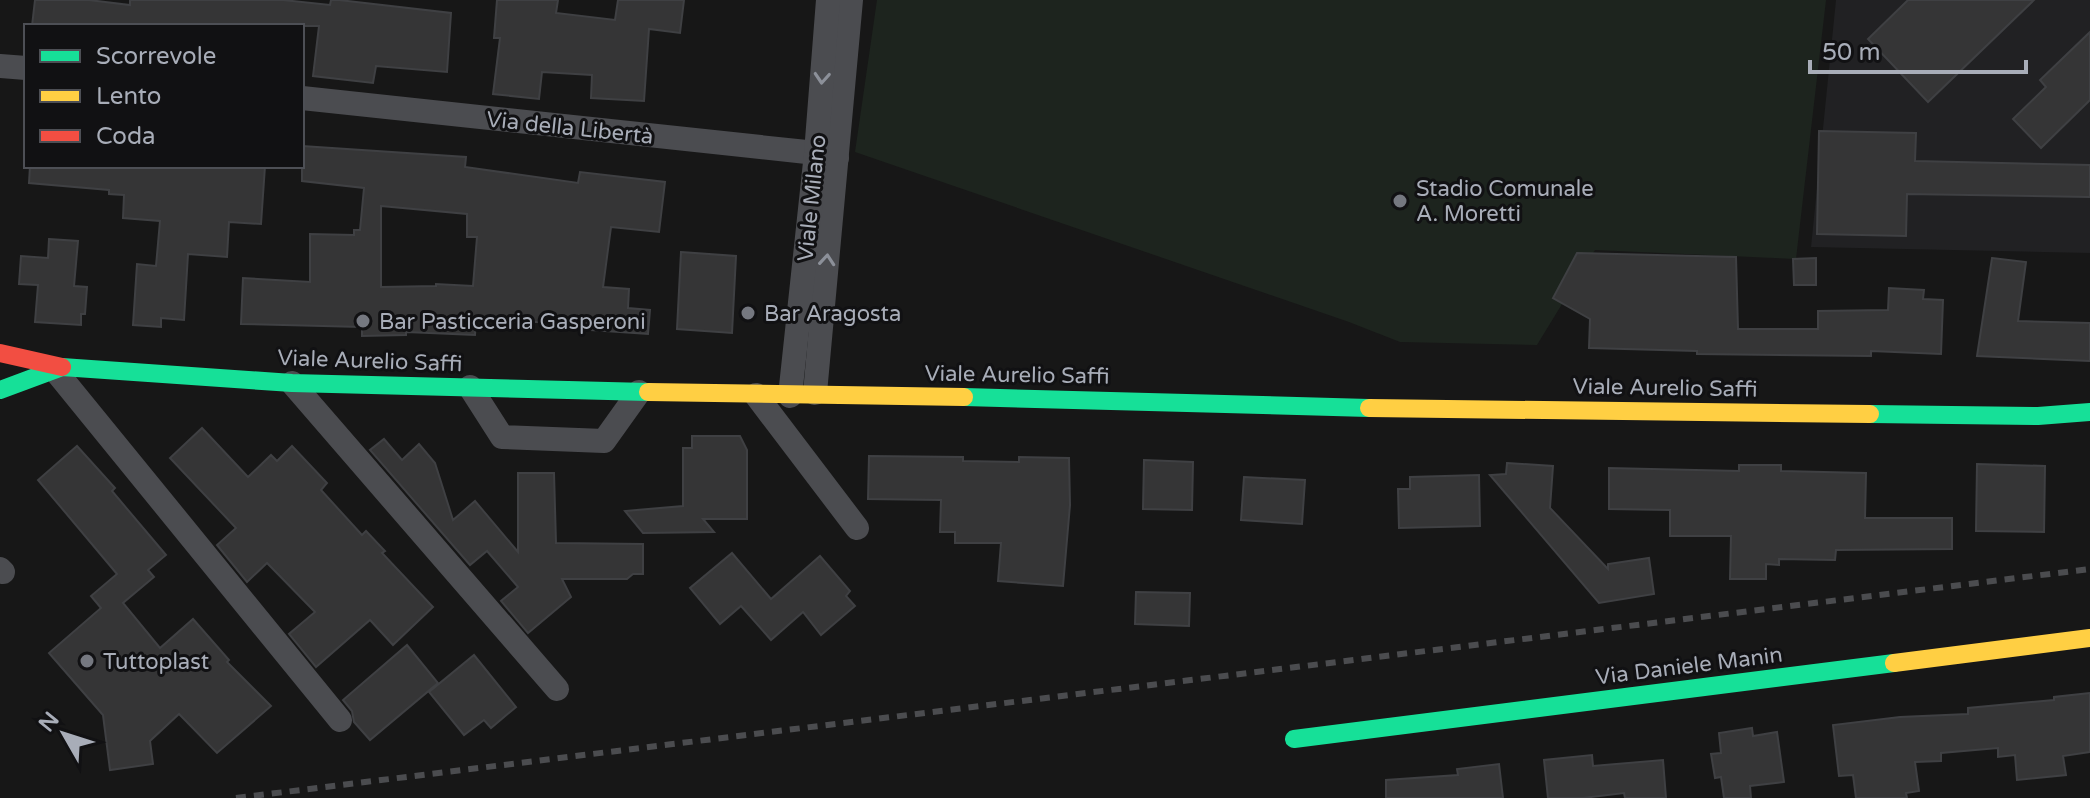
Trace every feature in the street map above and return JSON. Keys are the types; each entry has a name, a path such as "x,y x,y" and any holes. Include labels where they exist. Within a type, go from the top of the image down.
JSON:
{"street":[{"name":"Viale Milano","path":"827,156 828,0"},
{"name":"Viale Milano","path":"802,394 827,156 851,0"},
{"path":"0,66 24,68"},
{"name":"Via della Libertà","path":"304,98 827,156"},
{"path":"0,353 58,368 340,720"},
{"name":"Viale Aurelio Saffi","path":"0,390 58,368 292,383 756,395 1381,408 2038,416 2090,412"},
{"path":"292,383 557,689"},
{"path":"470,387 502,437 604,441 639,392"},
{"path":"756,395 857,528"},
{"name":"Viale Aurelio Saffi","path":"2038,416 2090,424"},
{"name":"Via Daniele Manin","path":"1294,739 2090,638"}],"shaded area":[{"name":"Stadio Comunale A. Moretti","path":"877,0 1826,0 1796,259 1595,250 1537,345 1400,342 855,152"},
{"path":"1836,0 2090,0 2090,253 1811,247"}],"building":[{"path":"35,0 89,0 130,5 130,0 283,0 330,5 331,0 339,0 451,13 447,72 376,66 373,83 313,76 319,26 32,24"},
{"path":"497,0 558,0 556,13 615,20 618,0 684,0 680,33 649,29 644,101 591,98 592,75 542,72 539,99 493,94 500,38 494,38"},
{"path":"1908,0 2034,0 1928,102 1868,39"},
{"path":"2090,32 2090,100 2041,148 2013,119 2046,87 2040,80"},
{"path":"1819,131 1916,133 1915,161 2090,165 2090,197 1907,194 1906,236 1817,234"},
{"path":"304,146 466,157 465,167 578,183 580,172 665,182 659,232 611,227 603,287 629,289 628,308 650,310 648,334 562,328 562,323 476,320 475,335 406,332 406,335 362,336 362,327 241,324 243,278 310,282 310,234 354,235 354,230 360,230 364,188 302,181","holes":["381,206 467,214 467,237 477,237 473,286 436,284 381,287"]},
{"path":"30,168 265,168 261,224 229,222 227,257 188,254 184,320 161,318 161,327 133,325 137,264 156,266 160,221 123,218 124,195 109,194 109,190 29,183"},
{"path":"49,239 78,241 74,286 87,287 81,325 35,322 38,285 19,284 21,256 48,258"},
{"path":"681,252 736,256 732,333 677,329"},
{"path":"1577,253 1736,257 1738,329 1818,329 1818,311 1888,310 1889,288 1924,290 1923,299 1943,300 1941,354 1871,351 1871,356 1697,354 1697,351 1589,348 1590,319 1553,298"},
{"path":"1816,258 1816,285 1794,285 1793,259"},
{"path":"1992,258 2026,262 2018,321 2090,323 2090,361 1977,356"},
{"path":"202,428 248,477 271,455 277,461 292,446 327,483 321,490 362,535 366,531 385,551 382,553 433,607 393,645 370,620 316,667 289,634 315,612 267,563 247,582 217,545 236,528 170,458"},
{"path":"692,436 740,436 747,450 747,519 703,519 714,532 643,533 625,511 683,506 683,448 692,448"},
{"path":"384,439 402,460 419,444 435,463 453,520 475,501 518,552 518,473 554,473 556,543 643,544 643,574 633,574 627,579 562,579 571,597 528,633 501,601 518,587 487,551 470,565 370,450"},
{"path":"77,446 115,488 112,491 166,555 148,570 154,577 123,603 160,648 193,619 229,660 227,662 271,706 217,753 179,714 150,741 153,764 110,770 103,715 49,653 101,608 91,596 117,574 38,480"},
{"path":"869,456 963,457 963,461 1019,462 1019,457 1069,458 1070,505 1063,586 998,581 1001,543 955,543 955,532 940,532 941,500 868,499"},
{"path":"1144,460 1193,462 1192,510 1143,509"},
{"path":"1507,463 1553,466 1550,508 1608,569 1608,564 1649,558 1654,594 1599,603 1490,475 1506,474"},
{"path":"1977,464 2045,466 2044,532 1976,531"},
{"path":"1739,465 1781,465 1781,471 1866,473 1865,518 1952,518 1952,549 1836,550 1835,560 1779,559 1779,565 1766,564 1766,579 1730,579 1731,536 1670,536 1670,510 1609,509 1609,468 1739,471"},
{"path":"1479,475 1480,526 1399,528 1398,489 1410,489 1410,477"},
{"path":"1244,477 1305,480 1302,524 1241,520"},
{"path":"732,553 771,599 820,556 850,591 846,596 855,606 821,635 803,612 771,640 741,606 720,624 690,588"},
{"path":"1136,592 1190,593 1189,626 1135,624"},
{"path":"407,645 438,683 370,740 354,722 352,711 343,700"},
{"path":"474,655 516,707 491,728 484,720 464,735 429,692"},
{"path":"2090,693 2090,752 2063,756 2066,775 2017,780 2015,755 1998,757 1998,748 1941,753 1941,761 1915,762 1919,791 1906,793 1907,798 1856,798 1853,775 1839,776 1833,725 1900,717 1968,714 1968,708 2054,700 2054,697"},
{"path":"1752,728 1753,736 1777,732 1784,782 1750,786 1751,798 1724,798 1721,777 1715,778 1711,754 1721,753 1719,733"},
{"path":"1592,755 1593,766 1663,760 1666,798 1625,798 1624,793 1548,798 1544,760"},
{"path":"1499,764 1503,798 1386,798 1386,780 1458,775 1457,769"}],"railway":[{"path":"236,798 2090,569"}],"traffic: fast":[{"path":"0,390 62,367 292,383 648,392"},
{"path":"964,397 1369,408"},
{"path":"1870,414 2038,416 2090,412"},
{"path":"1294,739 1894,663"}],"traffic: slow":[{"path":"648,392 964,397"},
{"path":"1369,408 1870,414"},
{"path":"1894,663 2090,638"}],"traffic: jam":[{"path":"0,353 62,367"}],"place":[{"name":"Stadio Comunale A. Moretti","path":"1400,201"},
{"name":"Bar Aragosta","path":"748,313"},
{"name":"Bar Pasticceria Gasperoni","path":"363,321"},
{"name":"Tuttoplast","path":"87,661"}]}
